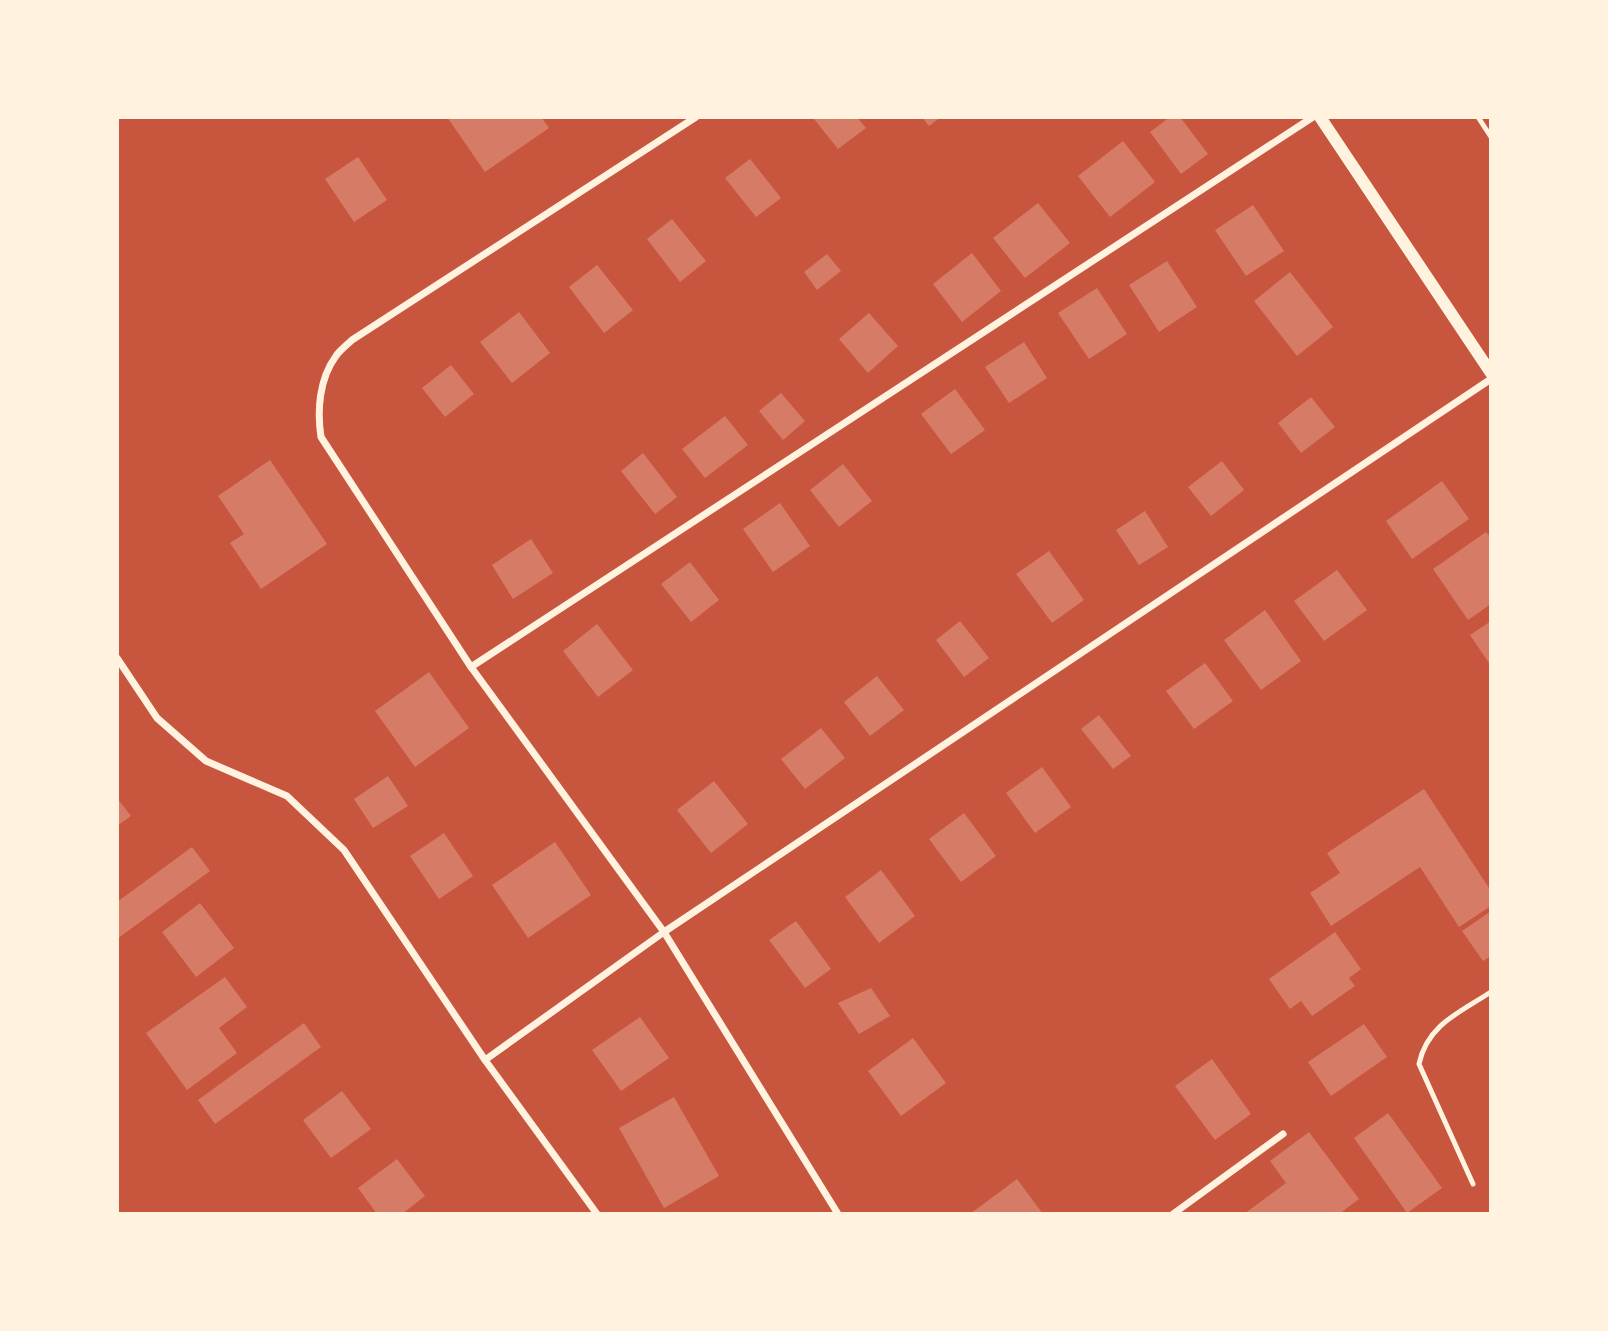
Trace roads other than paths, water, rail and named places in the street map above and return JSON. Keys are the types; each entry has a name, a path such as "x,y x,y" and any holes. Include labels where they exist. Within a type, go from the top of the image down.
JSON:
{"street":[{"path":"696,117 352,340 335,356 317,411 321,437 471,667 664,932 838,1214"},
{"path":"471,667 1313,117"},
{"path":"1320,117 1491,373"},
{"path":"485,1060 664,932 1491,379"},
{"path":"117,658 157,719 206,761 287,796 344,850 485,1060 597,1214"},
{"path":"1173,1214 1283,1134"}],"lane":[{"path":"1478,117 1491,137"},
{"path":"1474,1185 1419,1064 1423,1048 1442,1024 1491,992"}]}
